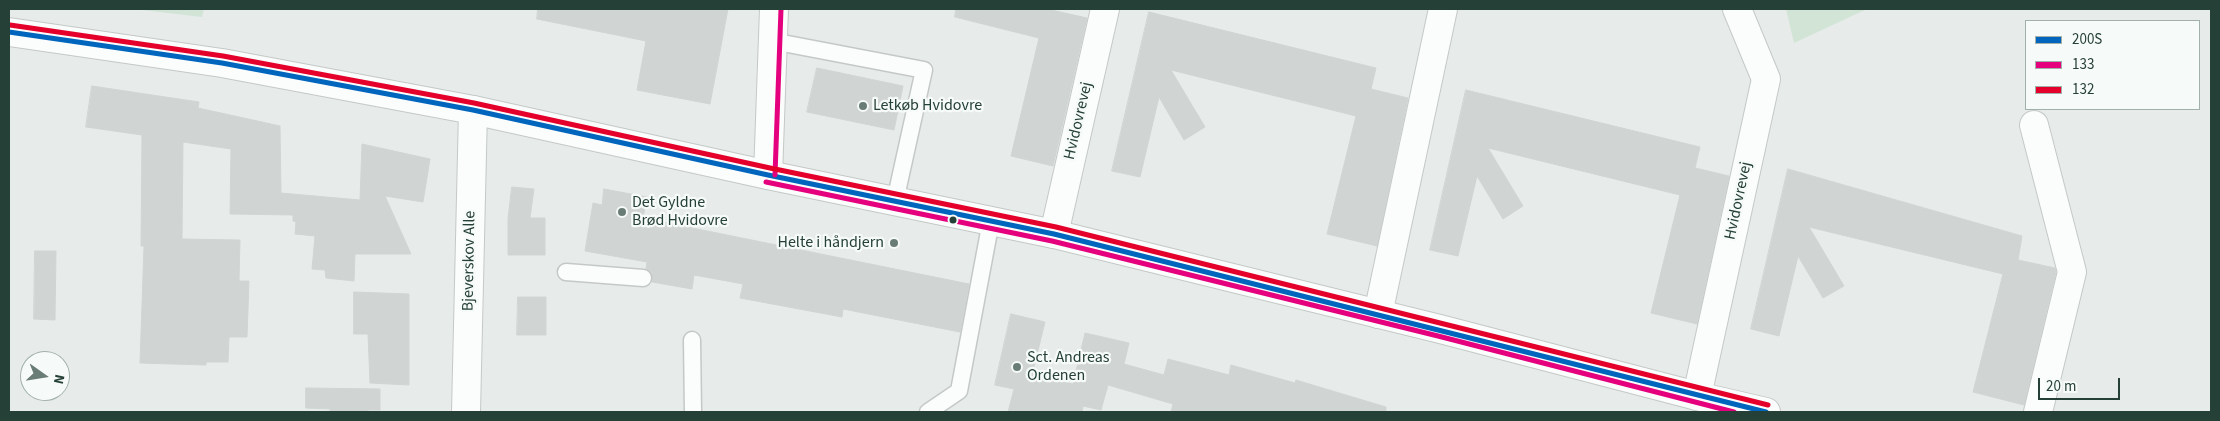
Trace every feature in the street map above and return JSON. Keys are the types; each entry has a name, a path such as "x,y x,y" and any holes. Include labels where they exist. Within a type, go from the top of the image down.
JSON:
{"street":[{"path":"768,175 774,9"},
{"name":"Hvidovrevej","path":"1054,234 1105,9"},
{"path":"1378,314 1443,9"},
{"name":"Hvidovrevej","path":"1697,396 1766,79 1737,9"},
{"path":"9,32 222,63 473,110 768,175 1054,234 1766,412"},
{"name":"Bjeverskov Alle","path":"466,412 473,110"},
{"path":"2034,125 2072,272 2038,412"}],"lane":[{"path":"772,41 924,70 895,201"},
{"path":"928,412 959,392 992,221"},
{"path":"566,272 643,278"},
{"path":"692,340 693,412"}],"green space":[{"path":"134,9 204,9 202,17"},
{"path":"1786,9 1867,9 1794,43"}],"building":[{"path":"538,9 728,9 710,104 637,90 646,41 537,19"},
{"path":"956,9 1047,9 1087,18 1053,166 1011,156 1039,38 955,17"},
{"path":"1149,12 1376,68 1371,89 1408,98 1377,246 1327,234 1356,116 1171,70 1205,127 1184,140 1159,97 1140,177 1112,171"},
{"path":"817,68 903,86 894,130 807,112"},
{"path":"92,86 199,102 198,108 280,126 281,193 360,200 362,144 430,159 423,202 385,196 411,254 355,254 354,281 326,278 325,270 312,269 315,236 295,234 296,222 293,221 293,215 230,214 231,149 183,142 182,239 240,240 239,281 249,281 247,337 229,337 228,362 206,362 206,365 140,363 144,246 141,246 142,135 86,127"},
{"path":"1466,90 1700,147 1695,168 1729,176 1697,324 1651,313 1680,195 1488,148 1523,206 1503,219 1477,176 1458,256 1430,250"},
{"path":"1788,169 2022,236 2018,260 2055,268 2056,272 2024,405 1973,392 2003,274 1809,227 1844,286 1823,298 1798,256 1779,336 1751,329"},
{"path":"512,187 534,189 530,218 545,218 545,255 508,255 508,219"},
{"path":"604,189 647,197 643,218 969,284 960,332 843,309 842,317 740,298 743,284 694,275 692,289 652,282 652,274 646,269 647,262 585,251 593,203 602,205"},
{"path":"35,251 56,251 55,320 34,319"},
{"path":"354,292 409,294 409,385 370,383 368,334 354,334"},
{"path":"518,297 546,297 546,335 517,335"},
{"path":"1011,314 1045,322 1032,375 1073,384 1085,333 1129,343 1124,364 1164,375 1168,359 1229,375 1231,365 1295,383 1296,380 1386,407 1386,412 1171,412 1173,404 1108,385 1101,410 1083,406 1082,412 1008,412 1014,389 995,385"},
{"path":"306,388 380,389 380,410 368,410 368,412 330,412 330,409 306,408"}],"transit line":[{"name":"133","path":"775,175 781,9"},
{"name":"132","path":"10,25 223,56 474,103 770,168 1056,227 1768,405"},
{"name":"200S","path":"9,32 222,63 473,110 768,175 1054,234 1766,412"},
{"name":"133","path":"766,182 1052,241 1438,336 1734,412"}],"place":[{"name":"Letkøb Hvidovre","path":"863,106"},
{"name":"Det Gyldne Brød Hvidovre","path":"622,212"},
{"name":"Helte i håndjern","path":"894,243"},
{"name":"Sct. Andreas Ordenen","path":"1017,367"}]}
